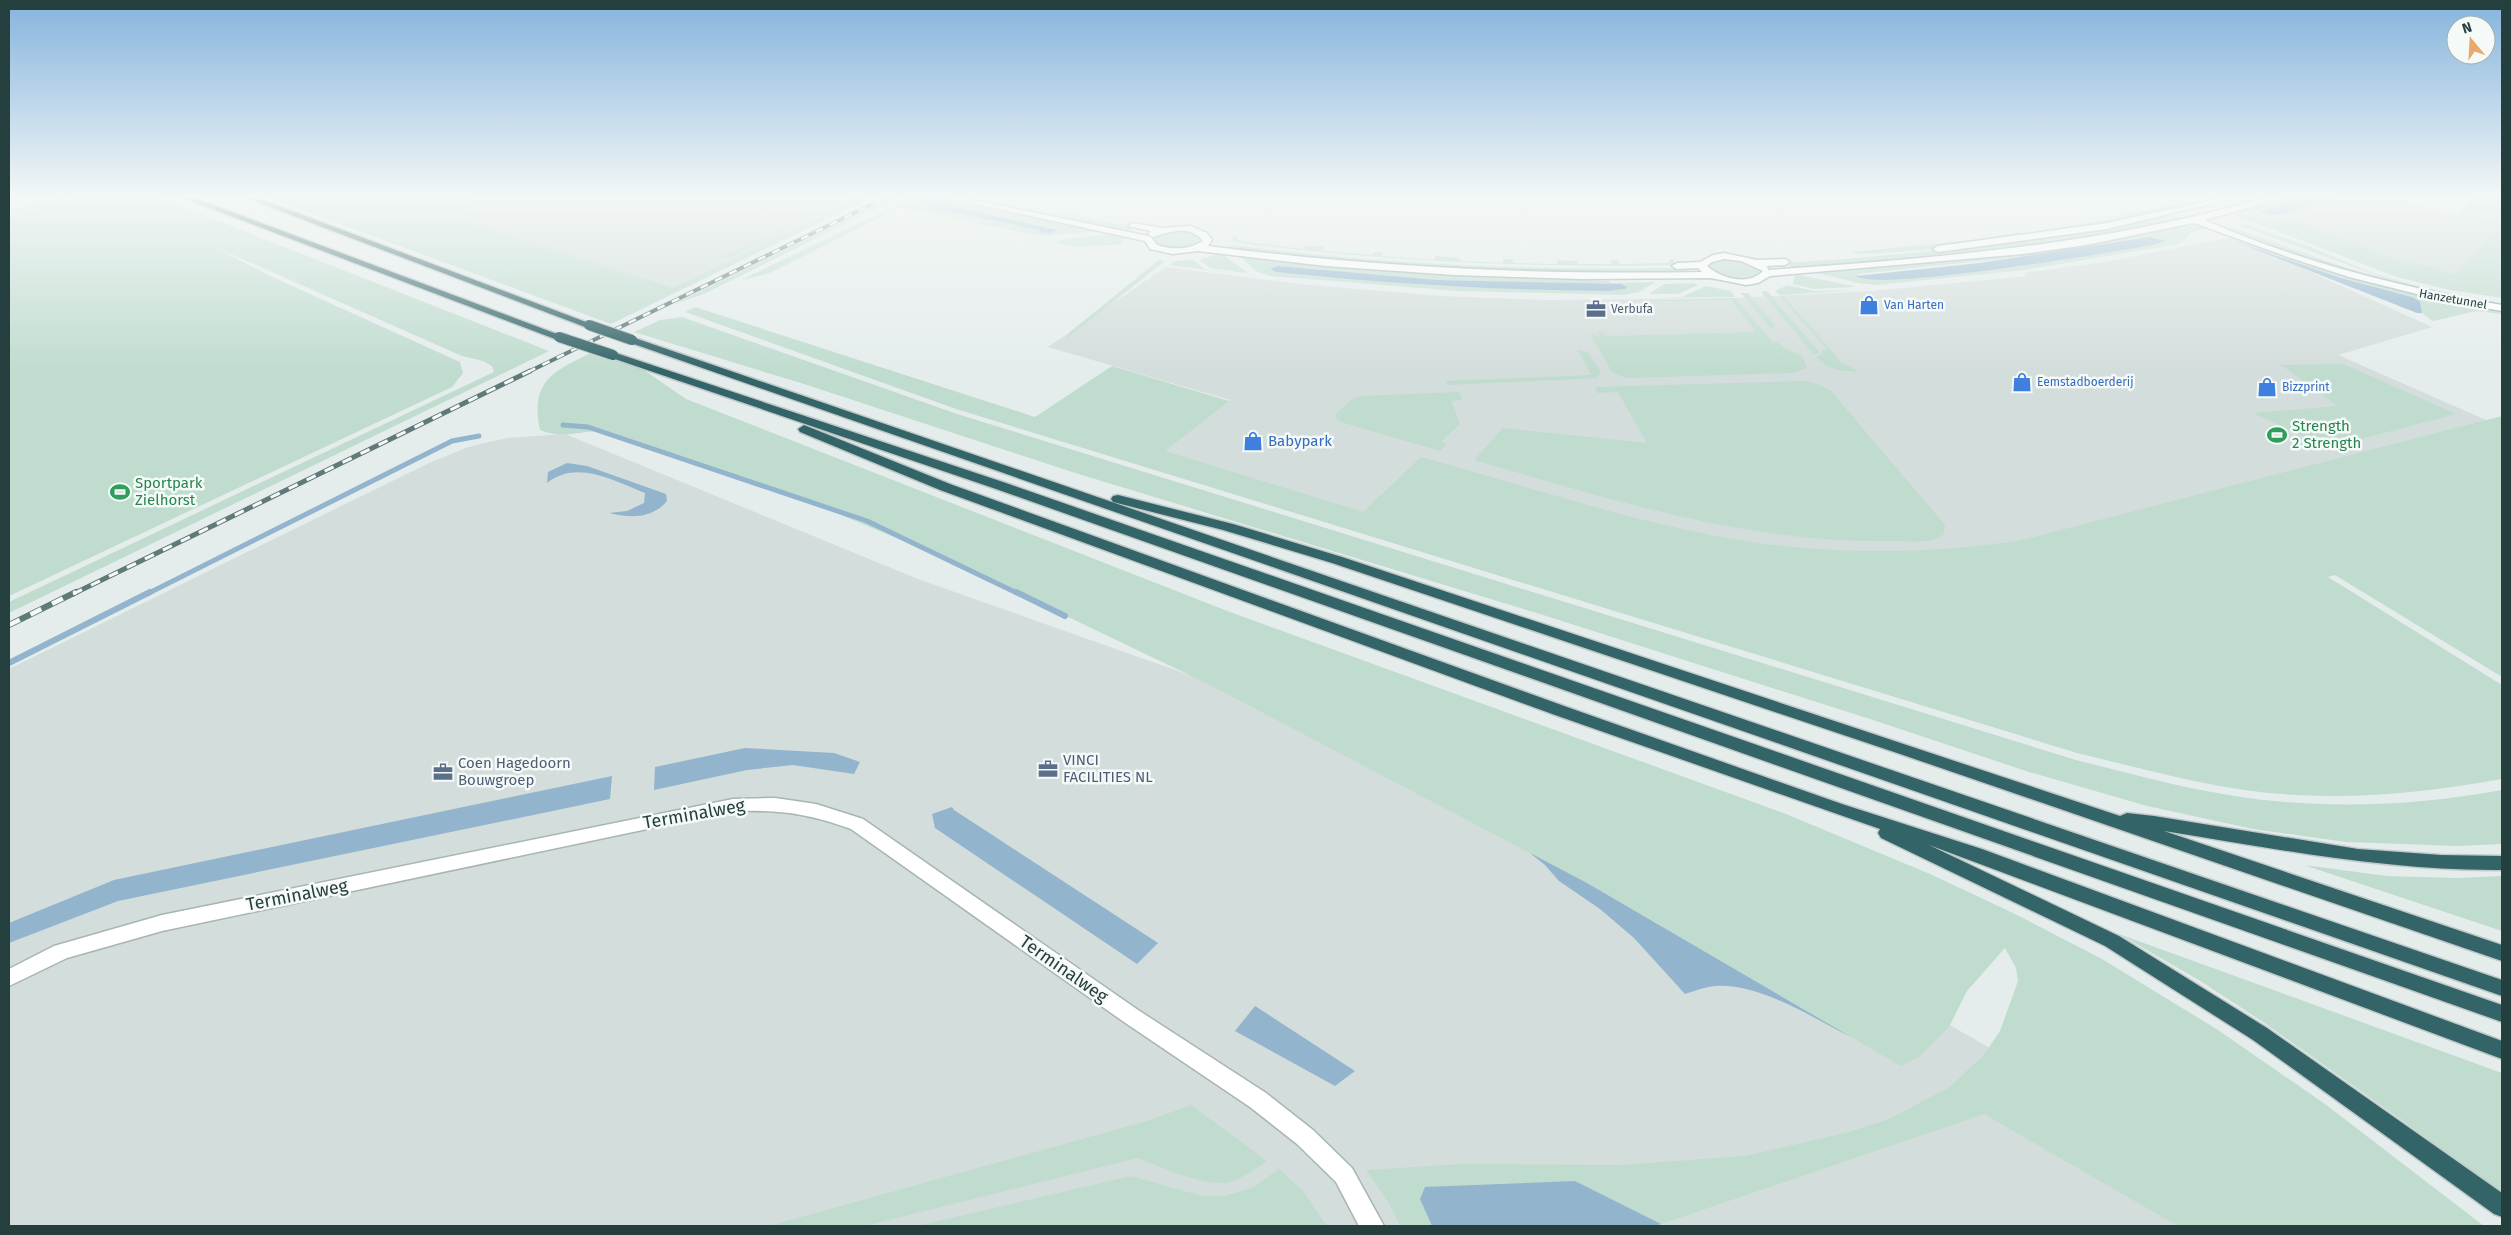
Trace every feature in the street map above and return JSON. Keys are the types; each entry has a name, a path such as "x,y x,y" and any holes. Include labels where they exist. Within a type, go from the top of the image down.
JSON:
{"highway":[{"path":"342,256 559,337 1010,489 2502,1014"},
{"path":"404,256 589,325 2502,988"},
{"path":"725,394 851,450 945,487 1561,711 1836,808 1976,854 2502,1050"},
{"path":"1053,485 1166,509 1321,556 1673,671 2502,953"},
{"path":"1836,808 2112,941 2260,1034 2502,1206"},
{"path":"2094,815 2190,827 2339,854 2436,862 2502,862"}],"main road":[{"path":"1260,256 1327,264 1446,273 1573,277 1711,275"},
{"path":"1343,256 1442,263 1564,268 1703,265 1710,259 1725,257 1757,263 1869,256"},
{"path":"1703,265 1705,271 1711,275 1730,281 1746,282 1760,280 1767,273 1881,265 1971,256"},
{"name":"Hanzetunnel","path":"2293,256 2363,279 2413,292 2502,308"},
{"name":"Hanzetunnel","path":"2317,256 2378,278 2440,294 2502,304"},
{"path":"1757,263 1766,269 1767,273"},
{"name":"Terminalweg","path":"9,978 61,952 162,923 733,805 775,804 816,810 857,824 1130,1016 1258,1100 1305,1137 1344,1175 1372,1226"}],"shaded area":[{"path":"497,256 746,256 643,306"},
{"path":"2138,256 2274,256 2432,327 2338,355 2502,427 1963,564 1414,541 1144,465 1230,400 1048,347 1166,267 1300,284 1440,296 1545,300 1734,298 1873,291 2028,276 2024,273"},
{"path":"2387,256 2470,256 2454,274 2422,264 2406,263"},
{"path":"565,434 918,579 1523,793 1798,938 2241,1192 2293,1226 9,1226 9,669 429,463 468,447 507,438"}],"green space":[{"name":"Sportpark Zielhorst","path":"9,256 231,256 268,275 460,362 463,373 452,387 9,596"},
{"name":"Sportpark Zielhorst","path":"235,256 307,256 549,351 9,613 9,602 494,372 492,366 483,361 462,356"},
{"path":"425,256 572,256 673,288 741,256 752,256 611,324"},
{"path":"773,256 781,256 704,294 674,304"},
{"path":"791,256 804,256 770,273 741,280"},
{"path":"1213,256 1225,256 1247,272 1210,268 1200,260"},
{"path":"1239,256 1422,273 1609,281 1611,283 1656,282 1639,292 1624,295 1458,291 1270,276 1256,271","holes":["1278,266 1438,280 1624,285 1607,291 1443,286 1308,276 1270,270"]},
{"path":"1275,256 1327,256 1509,267 1675,268 1680,275 1450,272"},
{"path":"1365,256 1434,260 1435,256 1459,258 1460,261 1503,263 1503,259 1513,259 1514,263 1557,264 1557,260 1576,261 1578,264 1612,264 1610,260 1617,260 1620,264 1668,263 1670,259 1674,259 1674,265 1508,264 1453,262"},
{"path":"1882,256 1943,256 1794,270 1786,263"},
{"path":"1993,256 2034,256 1858,274 1863,279 1890,279 2016,267 2083,256 2110,256 2024,270 1877,285 1858,283 1812,272"},
{"path":"2276,256 2288,256 2464,304 2502,310 2502,314 2476,311 2433,321 2422,313 2420,301 2412,297 2311,269"},
{"path":"2302,256 2312,256 2375,278 2349,272"},
{"path":"2323,256 2331,256 2372,273 2428,289 2381,277"},
{"path":"2341,256 2387,256 2406,263 2422,264 2454,274 2471,256 2502,256 2502,298 2450,290 2397,277"},
{"path":"1159,260 1165,261 1065,340 1070,332"},
{"path":"1193,260 1204,269 1239,274 1169,265 1175,261"},
{"path":"1734,260 1759,269 1760,274 1741,280 1727,278 1709,268 1715,261"},
{"path":"1795,274 1854,287 1814,289 1793,284"},
{"path":"1694,283 1698,285 1678,294 1649,294 1664,284"},
{"path":"1788,285 1814,291 1857,290 1780,295 1775,291"},
{"path":"1706,286 1731,291 1735,297 1649,298 1682,297"},
{"path":"1767,291 1818,350 1818,354 1814,355 1761,292"},
{"path":"1741,293 1748,293 1775,325 1772,330"},
{"path":"1784,296 1842,363 1859,371 1836,369 1825,365 1816,357 1822,354 1822,350 1827,349 1781,298"},
{"path":"1735,298 1773,342 1778,342 1786,349 1802,356 1807,368 1792,373 1626,378 1612,372 1591,336 1594,333 1596,337 1600,336 1598,332 1603,332 1606,336 1756,332 1731,300 1609,302"},
{"path":"695,307 1035,417 1112,366 1229,401 1165,451 1363,512 1421,457 1607,510 1683,529 1758,543 1831,550 1906,551 1981,546 2018,541 2502,416 2502,677 2335,575 2328,577 2502,685 2502,779 2451,787 2375,795 2297,795 2241,790 2213,785 2077,753 956,409 685,312"},
{"path":"682,317 957,414 2076,760 2215,793 2302,803 2402,803 2502,790 2502,844 2457,846 2346,842 2253,829 2147,806 2029,772 1873,720 1540,614 1072,472 804,384 634,332 660,320"},
{"path":"597,350 635,364 686,399 1230,612 1786,814 1930,874 2013,913 2102,959 2218,1030 2325,1104 2484,1226 2178,1226 1984,1114 1661,1224 1575,1181 1420,1199 1432,1226 1400,1226 1389,1203 1366,1170 1464,1164 1622,1165 1745,1156 1845,1133 1887,1120 1948,1088 1983,1056 2000,1031 2018,981 2016,968 2005,948 1967,991 1949,1027 1920,1056 1901,1066 1587,883 1208,684 945,558 807,501 621,436 598,431 558,434 540,430 538,399 542,388 549,378 569,364"},
{"path":"1578,350 1588,352 1601,372 1597,378 1448,385 1446,381 1591,375"},
{"path":"2343,364 2456,414 2327,448 2253,413 2338,406 2281,365"},
{"path":"1805,381 1818,384 1831,391 1945,525 1944,534 1932,540 1917,542 1835,540 1782,535 1730,527 1627,503 1474,460 1503,428 1647,443 1618,392 1597,393 1595,387"},
{"path":"1459,392 1462,400 1451,401 1460,424 1441,442 1446,444 1440,451 1344,423 1338,420 1335,415 1352,399 1362,396"},
{"path":"2304,865 2387,876 2456,878 2502,876 2502,931"},
{"path":"2119,934 2502,1073 2502,1194 2263,1022 2202,982"},
{"path":"1191,1105 1267,1161 1239,1179 1221,1183 1190,1177 1138,1158 864,1226 769,1226 1147,1121"},
{"path":"1279,1169 1303,1191 1327,1226 917,1226 1131,1176 1202,1196 1225,1196 1254,1187"}],"water":[{"path":"2027,256 2088,256 1997,269 1905,279 1873,280 1856,276 1979,263"},
{"path":"2271,256 2276,256 2338,277 2412,297 2420,301 2422,313 2417,313"},
{"path":"1278,266 1438,280 1621,284 1627,287 1625,289 1607,291 1441,286 1276,272 1270,269"},
{"path":"567,463 587,466 666,494 667,501 655,511 640,516 609,513 627,511 644,503 645,493 608,478 583,472 559,476 547,483 548,472"},
{"path":"745,748 834,753 860,762 854,774 793,765 747,770 654,790 655,767"},
{"path":"612,776 610,799 118,901 9,943 9,923 114,880"},
{"path":"952,807 1158,943 1137,964 935,828 932,814"},
{"path":"1530,853 1587,883 1851,1037 1785,1003 1750,990 1715,986 1685,994 1634,938 1600,909 1559,881 1545,865"},
{"path":"1255,1006 1355,1071 1335,1086 1235,1031"},
{"path":"1575,1181 1661,1224 1655,1226 1432,1226 1420,1199 1425,1187"}],"waterway":[{"path":"563,425 588,427 867,521 1019,594"},
{"path":"147,594 452,441 479,436"},
{"path":"9,663 150,592"},
{"path":"1016,592 1065,616"}],"railway":[{"path":"528,372 767,256"},
{"path":"73,594 530,371"},
{"path":"9,625 76,592"}],"place":[{"name":"Van Harten","path":"1869,305"},
{"name":"Verbufa","path":"1596,309"},
{"name":"Eemstadboerderij","path":"2022,382"},
{"name":"Bizzprint","path":"2267,387"},
{"name":"Strength 2 Strength","path":"2277,435"},
{"name":"Babypark","path":"1253,441"},
{"name":"Sportpark Zielhorst","path":"120,492"},
{"name":"VINCI FACILITIES NL","path":"1048,769"},
{"name":"Coen Hagedoorn Bouwgroep","path":"443,772"}]}
